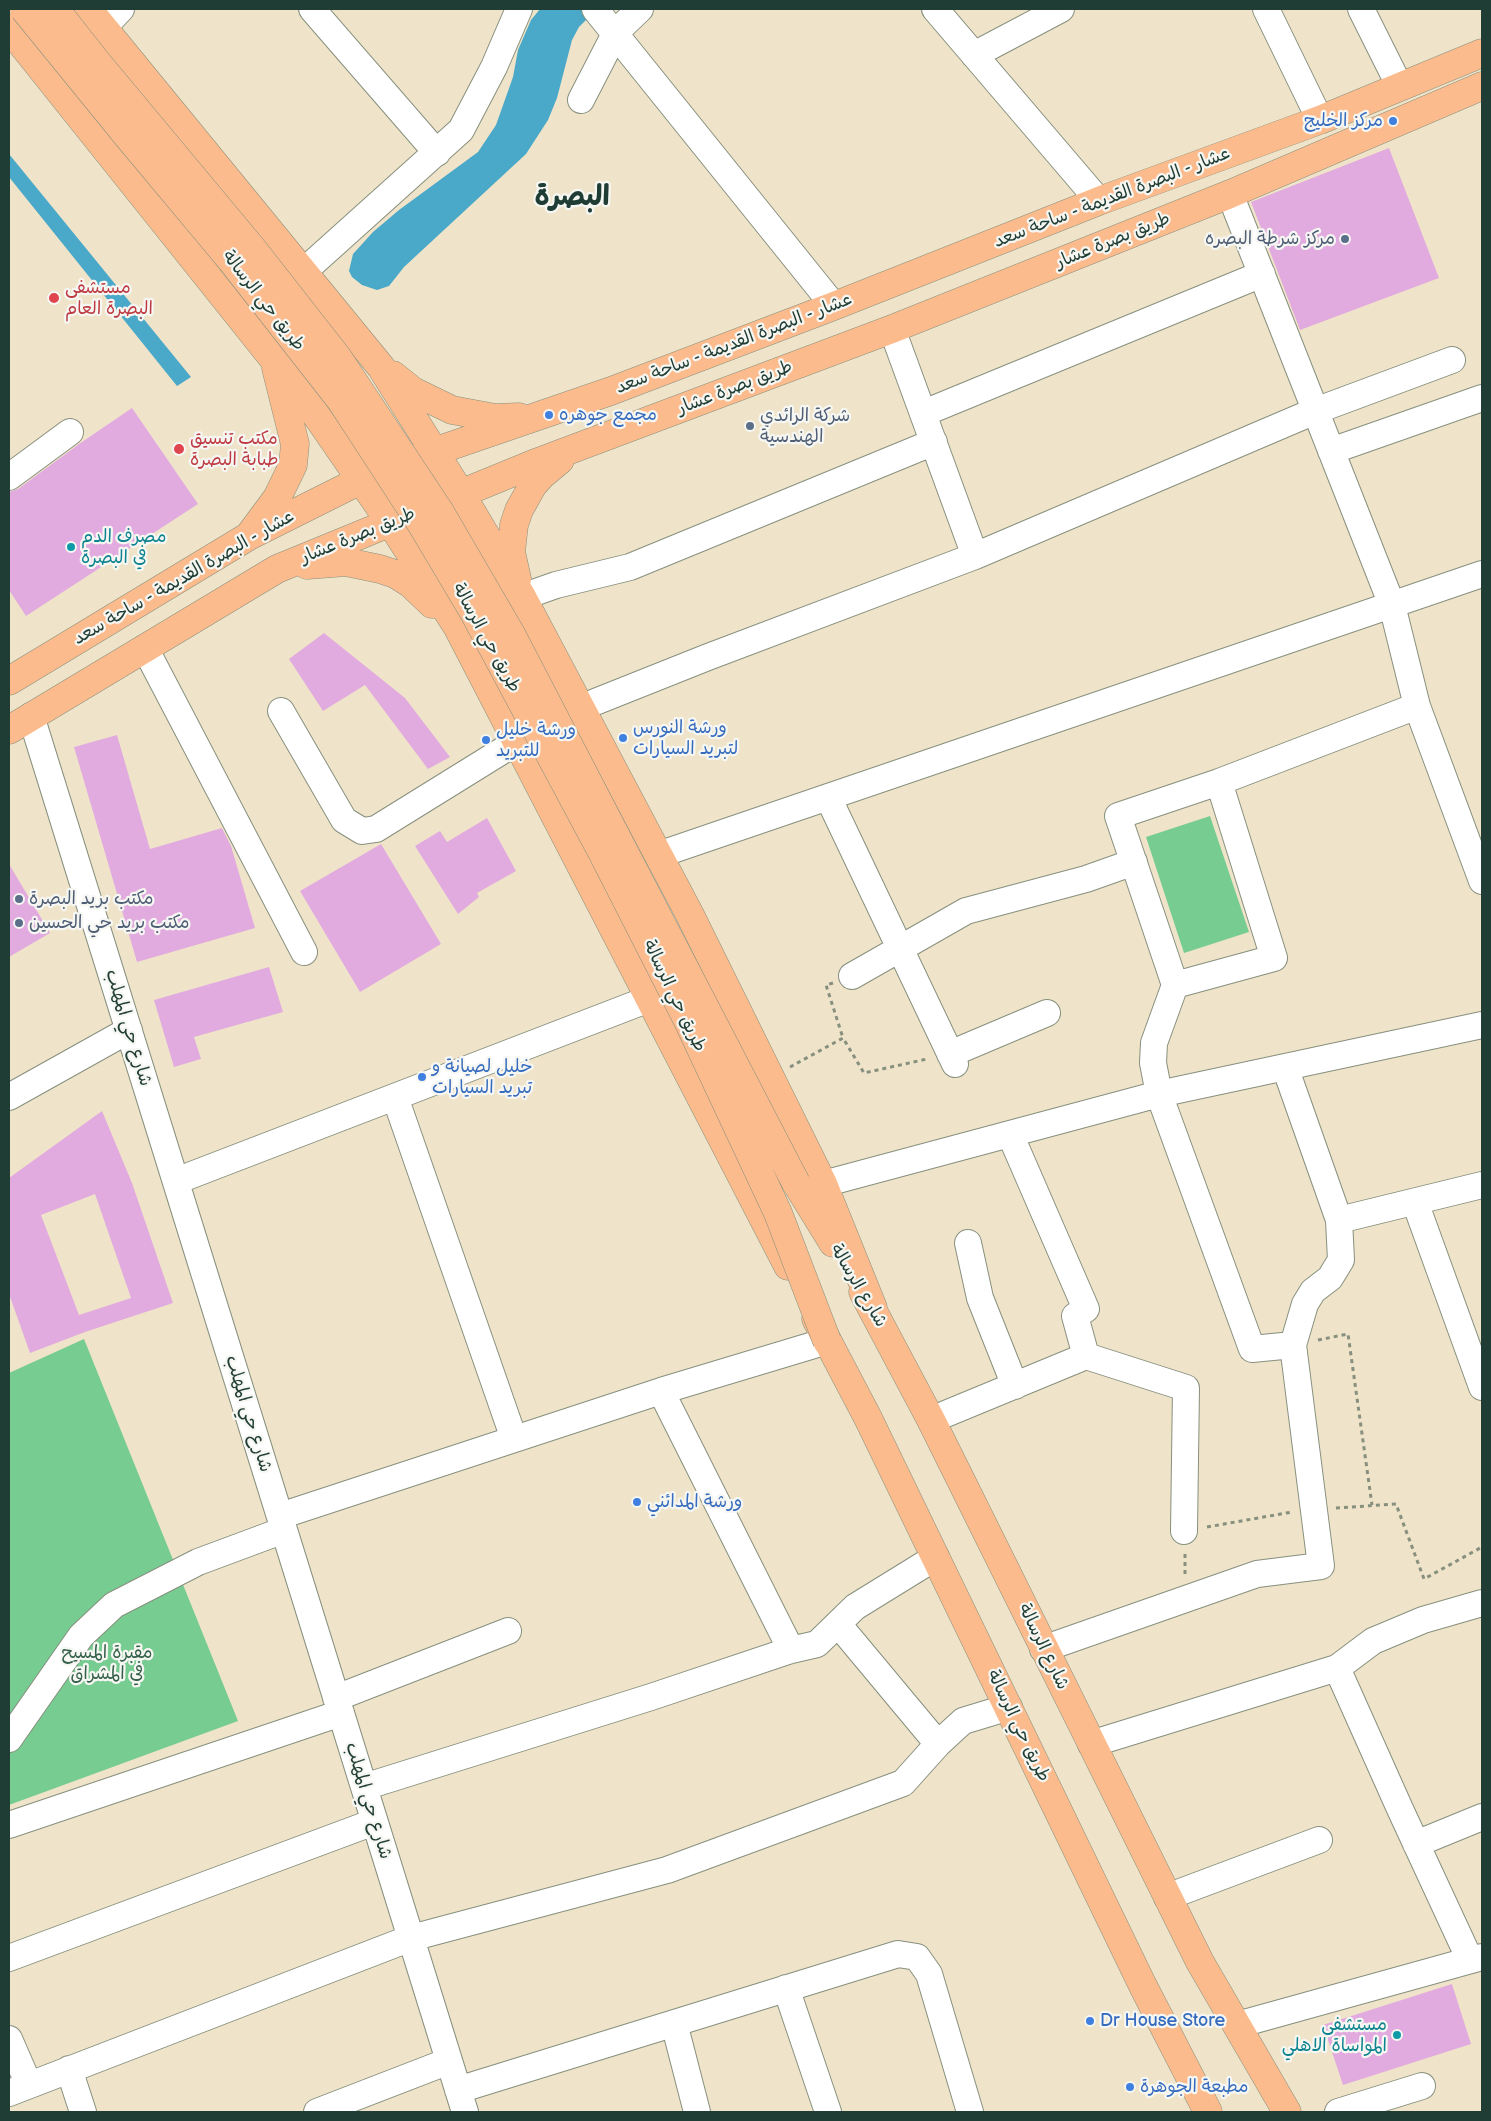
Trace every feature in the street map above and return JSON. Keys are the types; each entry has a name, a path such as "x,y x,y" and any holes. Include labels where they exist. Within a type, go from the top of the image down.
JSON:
{"main road":[{"name":"طريق حي الرسالة","path":"24,9 231,260 336,395 422,525 472,609 603,854 684,1015 778,1213 827,1341"},
{"name":"طريق حي الرسالة","path":"55,9 251,247 338,358 440,512 510,634 796,1183"},
{"path":"104,15 303,272 382,367 461,494 522,598 689,913 823,1184 873,1308"},
{"name":"طريق حي الرسالة","path":"9,28 303,396 390,522 458,628 518,741 648,999 868,1418 1143,1986 1208,2112"},
{"name":"عشار - البصرة القديمة - ساحة سعد","path":"9,681 249,536 361,480 435,452 611,391 834,306 1099,201 1320,120 1482,53"},
{"name":"طريق بصرة عشار","path":"20,723 276,570 578,446 892,329 1230,194 1482,86"},
{"path":"249,536 277,498 293,465 295,444 273,357"},
{"path":"382,367 414,392 452,410 494,418 535,417"},
{"path":"522,598 511,552 517,518 526,497 542,475 578,446"},
{"path":"276,570 309,564 346,562 380,569 395,574 411,584 458,628"},
{"name":"شارع الرسالة","path":"796,1183 873,1308 931,1420 1200,1962 1286,2112"},
{"path":"1254,2054 1304,2112"},
{"path":"1192,2080 1196,2112"}],"street":[{"path":"312,9 437,153"},
{"path":"303,272 461,130 494,67 519,9"},
{"path":"605,20 640,9"},
{"path":"974,55 1060,9"},
{"path":"1266,9 1320,120"},
{"path":"1361,9 1400,87"},
{"path":"944,12 974,55 1099,201"},
{"path":"580,100 605,20"},
{"path":"605,20 834,306"},
{"path":"1230,194 1392,605 1417,706 1482,881"},
{"path":"924,413 1262,274"},
{"path":"892,329 975,556"},
{"path":"580,708 708,657 975,556 1316,411 1452,360"},
{"path":"1331,451 1482,398"},
{"path":"9,477 70,432"},
{"path":"522,598 556,585 630,567 934,442"},
{"path":"658,855 1482,574"},
{"path":"146,648 304,952"},
{"path":"1293,1345 1252,1349 1159,1094 1153,1063 1154,1043 1175,985 1118,816 1219,782 1417,706"},
{"path":"281,710 344,820 362,831 376,829 518,741"},
{"name":"شارع حي المهلب","path":"20,723 129,1030 461,2101"},
{"path":"1175,985 1274,958 1219,782"},
{"path":"828,798 952,1059 1047,1013"},
{"path":"852,976 966,911 1086,879 1134,862"},
{"path":"176,1181 648,999"},
{"path":"823,1184 1159,1094 1482,1024"},
{"path":"9,1097 129,1030"},
{"path":"1043,1649 1257,1574 1321,1566 1293,1345 1305,1304 1314,1290 1330,1278 1341,1260 1339,1220 1285,1067"},
{"path":"395,1097 514,1439"},
{"path":"1010,1134 1086,1309 1074,1316 1086,1356"},
{"path":"1339,1220 1482,1185"},
{"path":"1415,1202 1482,1387"},
{"path":"968,1243 980,1298 1015,1386"},
{"path":"9,1739 81,1636 114,1605 198,1562 282,1523 514,1439 661,1391 827,1341"},
{"path":"931,1420 1086,1356 1186,1388 1184,1531"},
{"path":"661,1391 791,1650"},
{"path":"364,1787 651,1697 791,1650 817,1644 856,1607 936,1557"},
{"path":"1091,1744 1337,1668 1373,1641 1423,1620 1482,1603"},
{"path":"838,1624 938,1744"},
{"path":"9,1825 339,1706 508,1631"},
{"path":"1237,2026 1476,1958 1416,1844 1337,1668"},
{"path":"9,2039 19,2089 411,1938 668,1870 903,1783 938,1744 963,1721 1009,1707"},
{"path":"1416,1844 1482,1817"},
{"path":"9,1958 374,1822"},
{"path":"1167,1897 1319,1840"},
{"path":"461,2101 674,2022 898,1954 917,1957 929,1974 970,2112"},
{"path":"786,1988 828,2112"},
{"path":"674,2022 697,2112"},
{"path":"317,2112 449,2061"},
{"path":"69,2069 83,2112"},
{"path":"1338,2112 1422,2086"}],"path":[{"path":"852,976 826,985 843,1038 864,1073 952,1059"},
{"path":"770,1078 843,1038"},
{"path":"1293,1345 1348,1334 1372,1505"}],"green space":[{"path":"1210,816 1249,932 1184,953 1146,837"},
{"name":"مقبرة المسيح في المشراق","path":"84,1339 238,1721 9,1805 9,1373"}],"water":[{"path":"540,9 597,9 579,27 572,40 557,98 548,120 526,154 404,267 389,286 377,290 362,285 352,277 349,271 353,254 373,232 399,210 478,152 496,125 513,77 518,50 531,20"},
{"path":"9,154 191,377 177,386 9,177"}],"building":[{"name":"مركز شرطة البصره","path":"1389,148 1439,278 1300,330 1251,202"},
{"name":"مصرف الدم في البصرة","path":"132,408 198,504 26,616 9,590 9,492 18,489"},
{"path":"324,633 405,698 450,757 428,769 365,685 323,711 289,659"},
{"path":"117,735 150,849 222,828 231,846 255,928 137,962 74,747"},
{"path":"487,818 516,871 477,893 479,897 458,914 415,846 440,831 447,842"},
{"path":"381,844 441,944 360,992 300,891"},
{"name":"مكتب بريد البصرة","path":"9,864 50,933 9,957"},
{"path":"269,967 283,1012 194,1037 201,1059 174,1067 154,1000"},
{"path":"102,1111 132,1183 173,1303 85,1332 30,1353 9,1294 9,1178","holes":["95,1194 131,1298 79,1315 41,1215"]},
{"name":"مستشفى المواساة اﻻهلي","path":"1452,1984 1471,2044 1343,2085 1323,2025"}],"place":[{"name":"مركز الخليج","path":"1393,121"},
{"name":"مركز شرطة البصره","path":"1345,239"},
{"name":"مستشفى البصرة العام","path":"54,298"},
{"name":"مجمع جوهره","path":"549,415"},
{"name":"شركة الرائدي الهندسية","path":"750,426"},
{"name":"مكتب تنسيق طبابة البصرة","path":"179,449"},
{"name":"مصرف الدم في البصرة","path":"71,547"},
{"name":"ورشة النورس لتبريد السيارات","path":"623,738"},
{"name":"ورشة خليل للتبريد","path":"486,740"},
{"name":"مكتب بريد البصرة","path":"19,899"},
{"name":"مكتب بريد حي الحسين","path":"19,923"},
{"name":"خليل لصيانة و تبريد السيارات","path":"422,1077"},
{"name":"ورشة المدائني","path":"637,1502"},
{"name":"Dr House Store","path":"1090,2021"},
{"name":"مستشفى المواساة اﻻهلي","path":"1397,2035"},
{"name":"مطبعة الجوهرة","path":"1130,2087"}],"district":[{"name":"البصرة","path":"572,198"}]}
